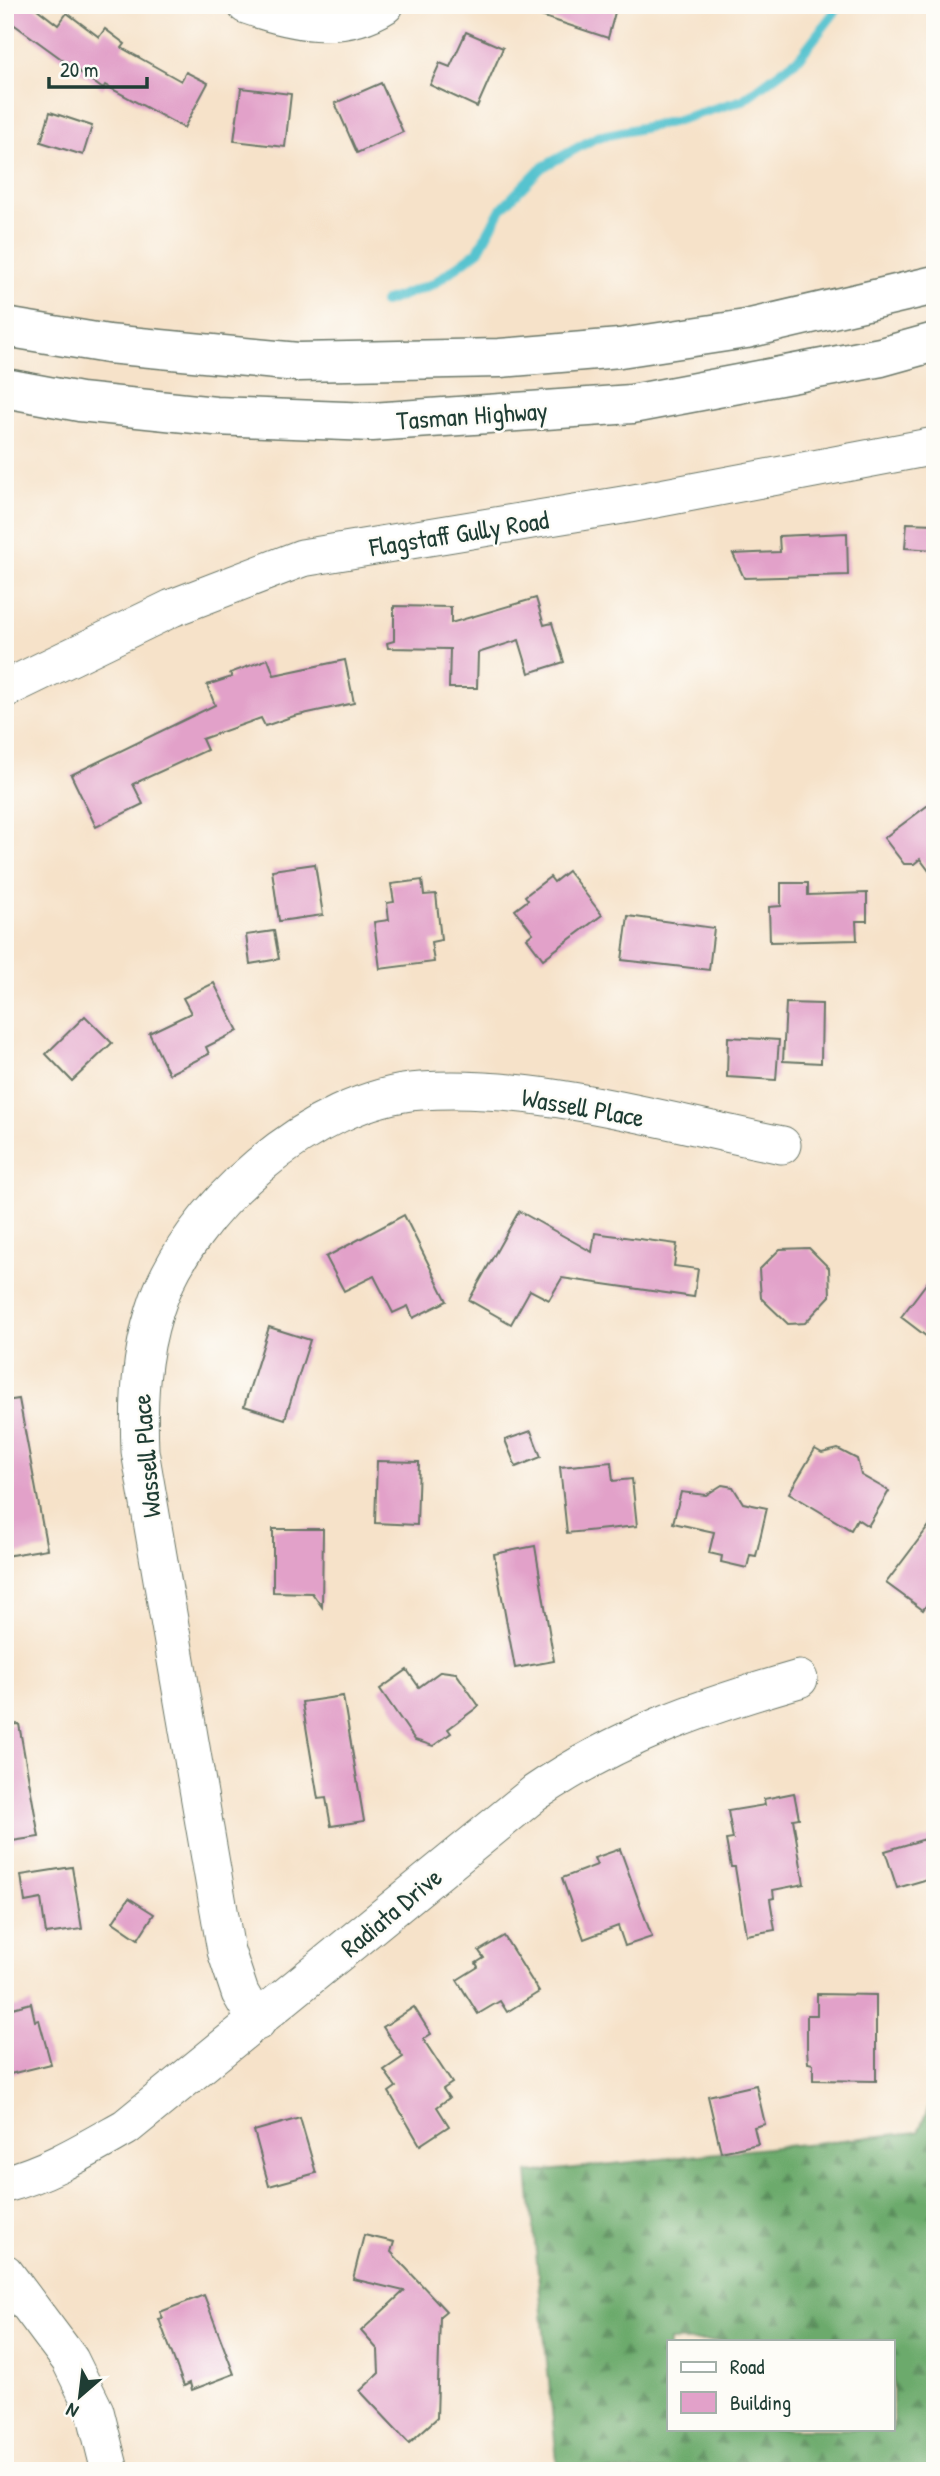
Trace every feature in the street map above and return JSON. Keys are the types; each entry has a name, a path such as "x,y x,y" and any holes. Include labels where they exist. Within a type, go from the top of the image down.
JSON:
{"highway":[{"path":"5,327 108,344 298,362 500,358 620,348 746,329 935,285"},
{"name":"Tasman Highway","path":"5,388 80,402 215,415 372,422 632,404 881,357 935,342"}],"street":[{"path":"246,5 302,22 331,22 358,18 385,5"},
{"name":"Flagstaff Gully Road","path":"5,690 172,608 302,558 629,504 935,446"},
{"name":"Wassell Place","path":"257,2022 240,1993 226,1951 140,1451 138,1390 147,1340 156,1307 176,1264 205,1221 240,1182 285,1147 329,1119 370,1102 419,1091 489,1092 544,1097 782,1145"},
{"name":"Radiata Drive","path":"5,2184 24,2179 75,2156 126,2127 535,1793 575,1765 622,1740 730,1699 799,1679"},
{"path":"5,2273 70,2360 94,2411 110,2471"}],"green space":[{"path":"935,2093 935,2471 558,2471 528,2173 918,2132"}],"building":[{"path":"5,5 32,5 58,25 67,13 99,37 105,29 125,44 122,48 181,81 186,72 208,83 184,128 105,85 103,89 5,18"},
{"path":"533,5 617,5 608,38 532,13"},
{"path":"466,32 503,48 477,107 430,85 440,63 450,67"},
{"path":"381,83 403,132 357,153 335,103"},
{"path":"241,88 291,94 285,147 234,141"},
{"path":"50,112 92,126 83,155 41,142"},
{"path":"907,523 935,524 935,550 905,548"},
{"path":"847,533 848,575 744,578 733,554 780,552 779,536"},
{"path":"536,598 544,625 552,623 564,662 529,673 519,640 478,653 477,688 449,688 450,649 388,648 387,643 394,641 394,606 451,607 451,623"},
{"path":"268,659 274,675 345,660 354,703 294,716 265,726 261,718 202,739 207,750 133,784 143,804 96,827 71,775 215,705 207,685 232,677 230,673"},
{"path":"935,800 935,879 920,859 914,864 904,864 884,838"},
{"path":"315,864 323,915 279,921 272,870"},
{"path":"568,871 602,915 543,959 527,938 533,933 515,910 528,900 525,896 550,877 554,882"},
{"path":"422,880 424,895 436,894 441,940 431,942 434,962 380,969 374,922 389,920 387,903 394,902 391,884"},
{"path":"781,883 808,883 808,895 867,893 867,921 856,921 857,940 770,942 769,907 781,906"},
{"path":"628,916 714,928 709,970 622,960"},
{"path":"274,931 279,959 250,964 246,935"},
{"path":"214,983 238,1031 206,1047 209,1054 169,1074 149,1033 191,1013 183,998"},
{"path":"786,1003 822,1004 821,1063 783,1061"},
{"path":"85,1016 112,1043 72,1081 46,1054"},
{"path":"728,1037 779,1040 776,1080 727,1077"},
{"path":"519,1211 592,1252 595,1233 677,1244 674,1266 698,1269 694,1297 562,1278 549,1300 530,1290 511,1324 469,1300"},
{"path":"404,1215 447,1301 413,1318 408,1306 393,1313 374,1276 344,1291 326,1257"},
{"path":"809,1248 829,1268 830,1296 805,1323 788,1324 761,1298 759,1270 780,1249"},
{"path":"935,1272 935,1343 901,1317"},
{"path":"269,1327 310,1340 285,1419 244,1406"},
{"path":"19,1399 47,1549 5,1556 5,1401"},
{"path":"531,1431 541,1457 516,1467 505,1440"},
{"path":"815,1449 822,1453 838,1449 857,1459 861,1475 889,1491 868,1526 857,1519 851,1530 789,1493"},
{"path":"377,1461 419,1462 417,1525 375,1523"},
{"path":"611,1462 613,1481 632,1479 637,1526 567,1533 560,1467"},
{"path":"722,1485 733,1487 743,1503 767,1508 756,1556 750,1555 747,1568 721,1562 722,1556 709,1553 714,1532 673,1523 681,1492 706,1495"},
{"path":"935,1518 935,1592 923,1610 886,1583"},
{"path":"273,1529 323,1529 322,1607 312,1593 273,1592"},
{"path":"535,1546 554,1661 515,1668 494,1554"},
{"path":"407,1670 419,1687 441,1671 456,1673 479,1706 448,1729 451,1733 433,1746 415,1740 380,1689"},
{"path":"343,1696 364,1821 331,1826 326,1798 318,1799 302,1702"},
{"path":"19,1724 39,1837 5,1842 5,1725"},
{"path":"794,1793 799,1818 793,1819 804,1884 773,1890 774,1898 770,1899 775,1930 746,1935 735,1867 731,1867 726,1840 733,1839 728,1811 765,1805 764,1799"},
{"path":"935,1836 935,1877 897,1888 885,1851"},
{"path":"620,1849 652,1937 625,1946 618,1926 584,1939 562,1878 597,1865 594,1858"},
{"path":"72,1867 82,1929 46,1934 41,1899 25,1902 21,1875"},
{"path":"129,1898 154,1914 138,1939 113,1922"},
{"path":"504,1936 539,1992 507,2012 500,2001 478,2014 457,1980 478,1967 476,1963 484,1958 479,1951"},
{"path":"817,1994 876,1995 876,2081 813,2080 813,2064 808,2063 807,2015 817,2015"},
{"path":"31,2003 35,2021 39,2020 51,2064 10,2074 5,2060 5,2010"},
{"path":"414,2007 431,2034 423,2039 452,2083 443,2089 449,2098 437,2107 449,2126 420,2145 389,2092 396,2087 384,2070 403,2057 383,2027"},
{"path":"756,2085 765,2124 754,2127 758,2144 721,2152 708,2096"},
{"path":"300,2118 316,2173 269,2186 254,2131"},
{"path":"364,2235 394,2242 391,2252 446,2311 440,2316 437,2418 409,2443 360,2391 379,2373 378,2350 361,2331 404,2291 353,2279"},
{"path":"204,2295 234,2374 192,2390 190,2383 184,2386 159,2319 163,2318 160,2312"}],"waterway":[{"path":"384,302 433,284 478,251 501,209 541,168 597,137 671,122 743,100 800,57 840,5"}]}
